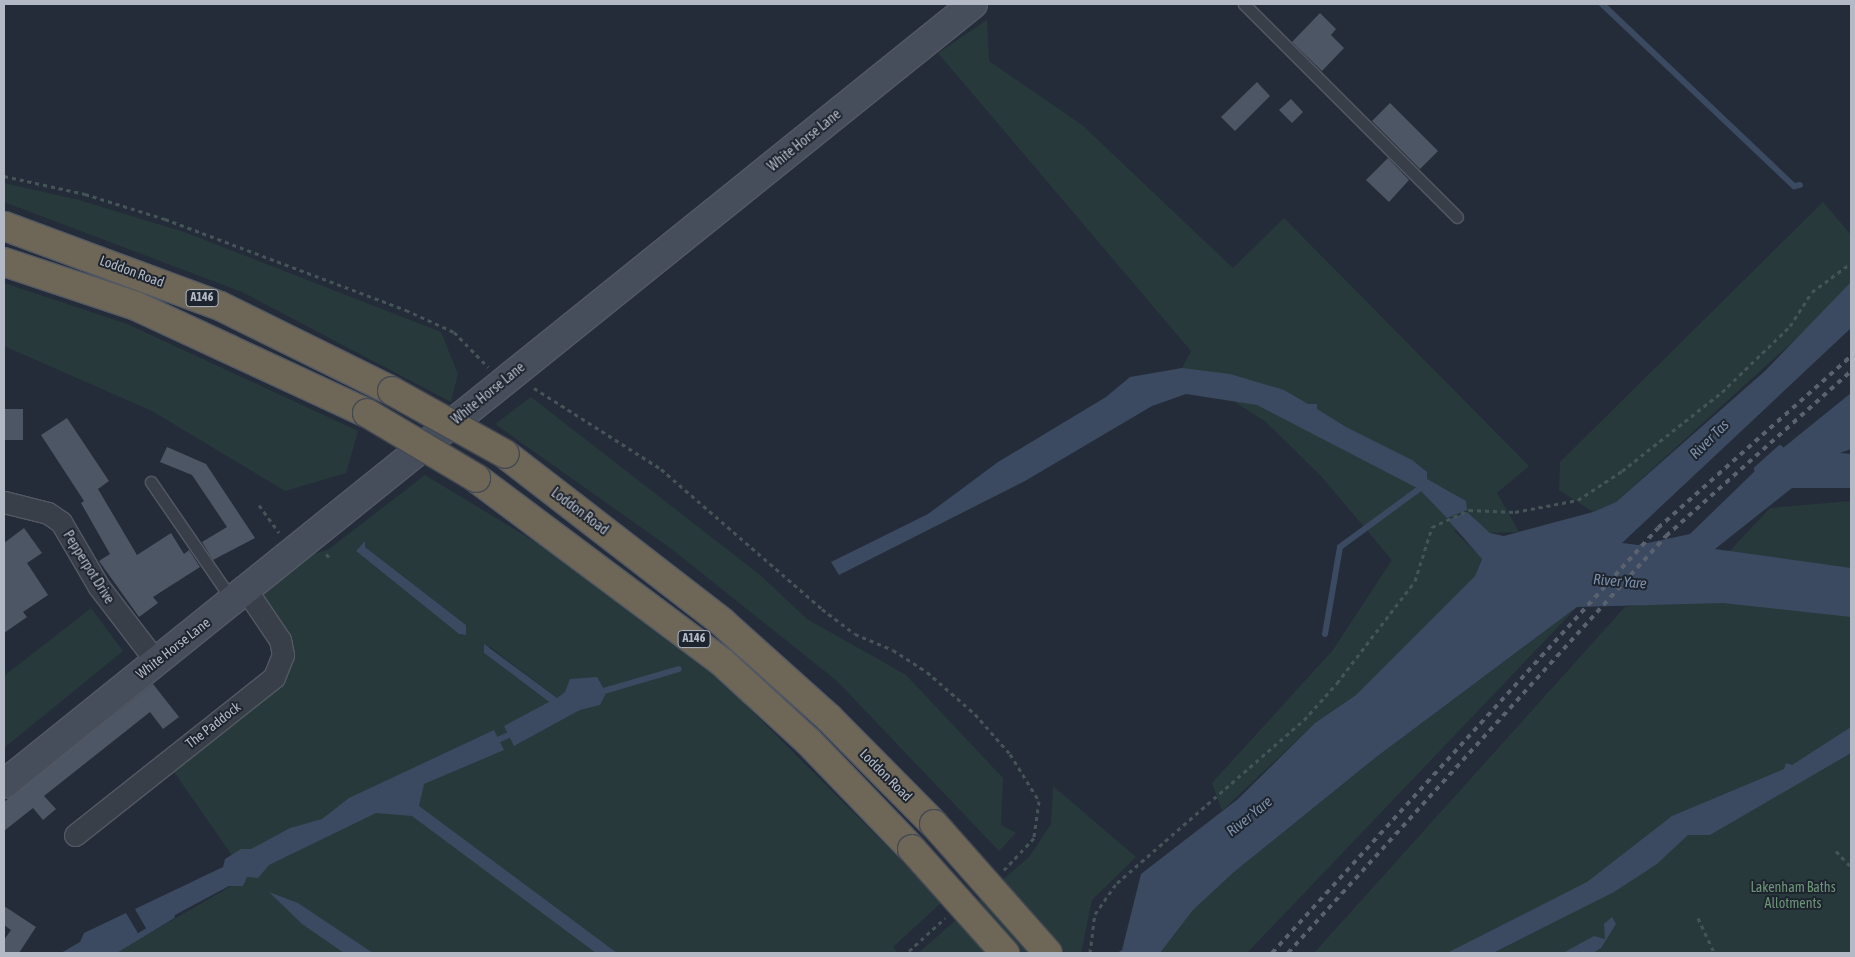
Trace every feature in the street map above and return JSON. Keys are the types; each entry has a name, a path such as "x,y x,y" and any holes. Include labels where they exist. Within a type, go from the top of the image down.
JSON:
{"highway":[{"name":"Loddon Road","path":"4,226 220,306 392,391 505,454 722,622 829,718 934,824 1048,953"},
{"name":"A146","path":"4,262 136,306 366,413 476,478 722,662 808,741 912,849 1005,953"}],"street":[{"name":"White Horse Lane","path":"4,784 155,660 240,596 507,377 973,4"},
{"name":"Pepperpot Drive","path":"4,502 48,513 61,522 99,587 155,660"},
{"name":"The Paddock","path":"75,835 274,677 283,654 280,640 240,596"}],"lane":[{"path":"1244,4 1457,217"},
{"path":"151,482 240,596"}],"path":[{"path":"4,176 85,194 165,219 406,310 454,332 507,377 661,469 822,609 855,634 893,650 927,672 975,714 1010,754 1039,801 1034,838 996,877"},
{"path":"1090,953 1095,914 1117,883 1315,708 1415,581 1432,527 1469,510 1515,512 1578,500 1722,392 1790,326 1812,292 1851,263"},
{"path":"259,505 293,552"},
{"path":"1836,851 1851,867"},
{"path":"908,951 951,913"},
{"path":"1698,918 1714,953"}],"green space":[{"path":"987,20 989,61 1082,125 1233,268 1284,218 1529,466 1497,493 1519,532 1490,533 1469,516 1454,531 1482,558 1475,576 1356,695 1315,723 1222,811 1212,783 1333,650 1392,560 1321,476 1266,422 1182,368 1191,351 938,53"},
{"path":"4,183 79,200 184,232 441,332 458,374 451,402 242,292 4,202"},
{"path":"1823,202 1851,235 1851,282 1833,305 1616,502 1593,512 1559,490 1560,462"},
{"path":"4,283 127,324 358,431 346,473 285,491 152,411 4,346"},
{"path":"531,397 760,575 807,619 906,675 1003,778 1001,825 1016,833 999,851 837,681 673,550 495,424"},
{"path":"425,475 562,558 719,678 942,902 893,947 898,953 115,953 247,877 170,766 284,676 255,596 294,561 329,549","holes":["365,541 365,547 466,625 466,635 459,634 356,551","490,647 557,698 565,692 600,705 580,710 514,746 550,703 484,653"]},
{"name":"Lakenham Baths Allotments","path":"1851,501 1851,953 1314,953 1625,607 1673,600 1711,571 1770,508"},
{"path":"1577,607 1247,953 1160,953 1193,910 1234,872 1375,758"},
{"path":"91,608 123,651 4,748 4,676"},
{"path":"1053,786 1136,857 1092,900 1081,953 918,953 1029,857 1051,824"}],"water":[{"path":"1851,282 1851,328 1622,543 1638,545 1690,534 1757,469 1851,393 1851,449 1840,453 1851,454 1851,488 1792,488 1715,549 1851,568 1851,617 1723,603 1577,607 1375,758 1234,872 1193,910 1160,953 1117,953 1122,950 1141,874 1238,799 1315,723 1356,695 1475,576 1482,559 1448,520 1467,512 1490,533 1504,536 1593,512 1616,502 1765,371"},
{"path":"1182,368 1230,374 1284,390 1308,404 1317,404 1317,409 1346,427 1412,460 1427,472 1427,479 1466,501 1467,510 1447,518 1419,489 1257,405 1186,394 1152,406 1025,481 839,575 831,562 928,514 998,462 1106,397 1130,377"},
{"path":"365,541 365,547 466,625 466,635 459,634 356,551"},
{"path":"484,644 557,698 565,692 570,679 597,677 606,693 600,705 580,710 514,746 504,726 549,702 484,653"},
{"path":"1851,727 1851,753 1710,835 1688,835 1657,864 1614,892 1493,953 1447,953 1587,882 1672,816 1784,769 1786,763 1792,765"},
{"path":"494,730 504,750 424,784 419,806 617,953 596,953 412,816 376,813 269,865 258,878 247,877 243,886 229,886 147,930 135,909 223,867 225,859 241,849 251,849 290,828 322,819 349,798"},
{"path":"269,892 298,903 373,953 344,953 302,924"},
{"path":"126,913 139,935 115,953 61,953 80,942 84,933"},
{"path":"1612,917 1616,924 1601,948 1593,953 1563,953 1594,936 1605,939 1604,924"}],"building":[{"path":"1320,13 1336,29 1331,35 1344,48 1322,71 1292,42"},
{"path":"1257,82 1270,96 1235,131 1221,117"},
{"path":"1291,99 1303,112 1292,123 1279,110"},
{"path":"1390,103 1438,151 1420,169 1372,121"},
{"path":"1388,158 1409,180 1389,202 1366,180"},
{"path":"4,409 23,409 23,440 4,440"},
{"path":"67,418 109,481 98,489 137,555 171,533 184,554 189,550 200,567 153,597 158,603 139,617 99,561 110,554 81,503 84,501 41,435"},
{"path":"167,447 206,464 255,538 213,560 202,542 227,527 192,475 160,462"},
{"path":"24,528 42,553 27,563 48,595 23,612 27,617 4,633 4,543"},
{"path":"153,684 179,717 163,729 150,712 44,796 56,809 43,820 33,808 4,831 4,802"},
{"path":"4,906 36,927 19,953 4,953 4,940 11,930 4,925"}],"waterway":[{"path":"1602,4 1794,186 1800,185"},
{"path":"1757,469 1780,448"},
{"path":"1325,634 1340,547 1419,489"},
{"path":"597,693 679,669"},
{"path":"493,742 515,732"},
{"path":"111,953 172,916"}],"railway":[{"path":"1272,953 1658,528 1851,356"},
{"path":"1288,953 1666,536 1851,371"}],"water label":[{"name":"River Tas","path":"1709,439"},
{"name":"River Yare","path":"1620,581"},
{"name":"River Yare","path":"1249,816"}]}
